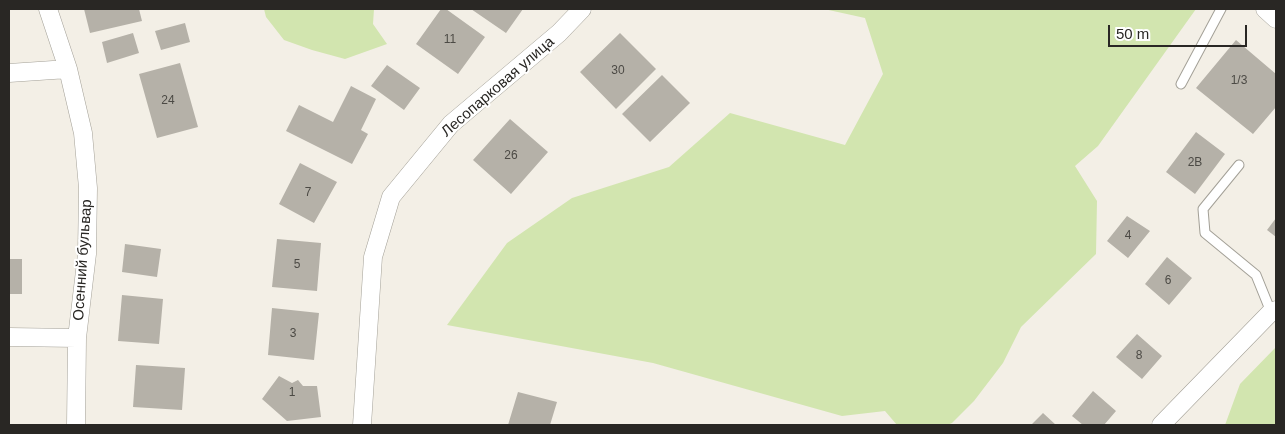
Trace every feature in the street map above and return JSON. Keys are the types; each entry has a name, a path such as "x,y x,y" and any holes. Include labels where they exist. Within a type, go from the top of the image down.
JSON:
{"street":[{"name":"Осенний бульвар","path":"48,9 68,69 83,133 88,188 87,254 77,338 76,425"},
{"name":"Лесопарковая улица","path":"362,425 373,257 391,198 451,124 559,33 582,9"},
{"path":"1265,9 1276,19"},
{"path":"9,73 68,69"},
{"path":"1161,425 1274,311"},
{"path":"9,338 77,338"}],"lane":[{"path":"1181,84 1221,9"},
{"path":"1240,165 1203,209 1205,233 1256,275 1274,311"}],"green space":[{"path":"264,9 374,9 373,24 387,44 345,59 312,50 284,40 266,17"},
{"path":"824,9 1196,9 1098,146 1075,166 1097,201 1096,254 1021,327 1003,363 974,401 952,423 947,425 897,425 885,411 842,416 653,363 447,325 507,243 572,198 669,167 730,113 845,145 883,74 865,18"},
{"path":"1276,347 1276,425 1225,425 1240,384"}],"building":[{"path":"84,9 139,9 142,21 90,33"},
{"path":"441,9 446,9 485,37 458,74 416,44"},
{"path":"471,9 523,9 506,33"},
{"path":"185,23 190,42 161,50 155,31"},
{"path":"133,33 139,53 107,63 102,42"},
{"path":"620,33 656,69 616,109 580,72"},
{"path":"1236,40 1276,74 1276,107 1253,134 1196,88"},
{"path":"180,63 198,127 157,138 139,74"},
{"path":"387,65 420,88 404,110 371,86"},
{"path":"662,75 690,103 650,142 622,114"},
{"path":"351,86 376,99 361,130 368,134 352,164 286,131 299,105 333,122"},
{"path":"510,119 548,152 511,194 473,160"},
{"path":"1196,132 1225,154 1195,194 1166,172"},
{"path":"300,163 337,182 314,223 279,204"},
{"path":"1127,216 1150,231 1128,258 1107,241"},
{"path":"1276,218 1276,237 1267,230"},
{"path":"277,239 321,243 317,291 272,287"},
{"path":"125,244 161,249 157,277 122,272"},
{"path":"1167,257 1192,278 1169,305 1145,284"},
{"path":"9,259 22,259 22,294 9,294"},
{"path":"122,295 163,299 159,344 118,341"},
{"path":"272,308 319,313 314,360 268,355"},
{"path":"1137,334 1162,356 1142,379 1116,357"},
{"path":"136,365 185,368 182,410 133,407"},
{"path":"279,376 292,383 298,380 303,386 317,386 321,417 287,421 262,399"},
{"path":"1093,391 1116,411 1104,425 1083,425 1072,416"},
{"path":"518,392 557,402 550,425 508,425"},
{"path":"1043,413 1056,425 1031,425"}]}
